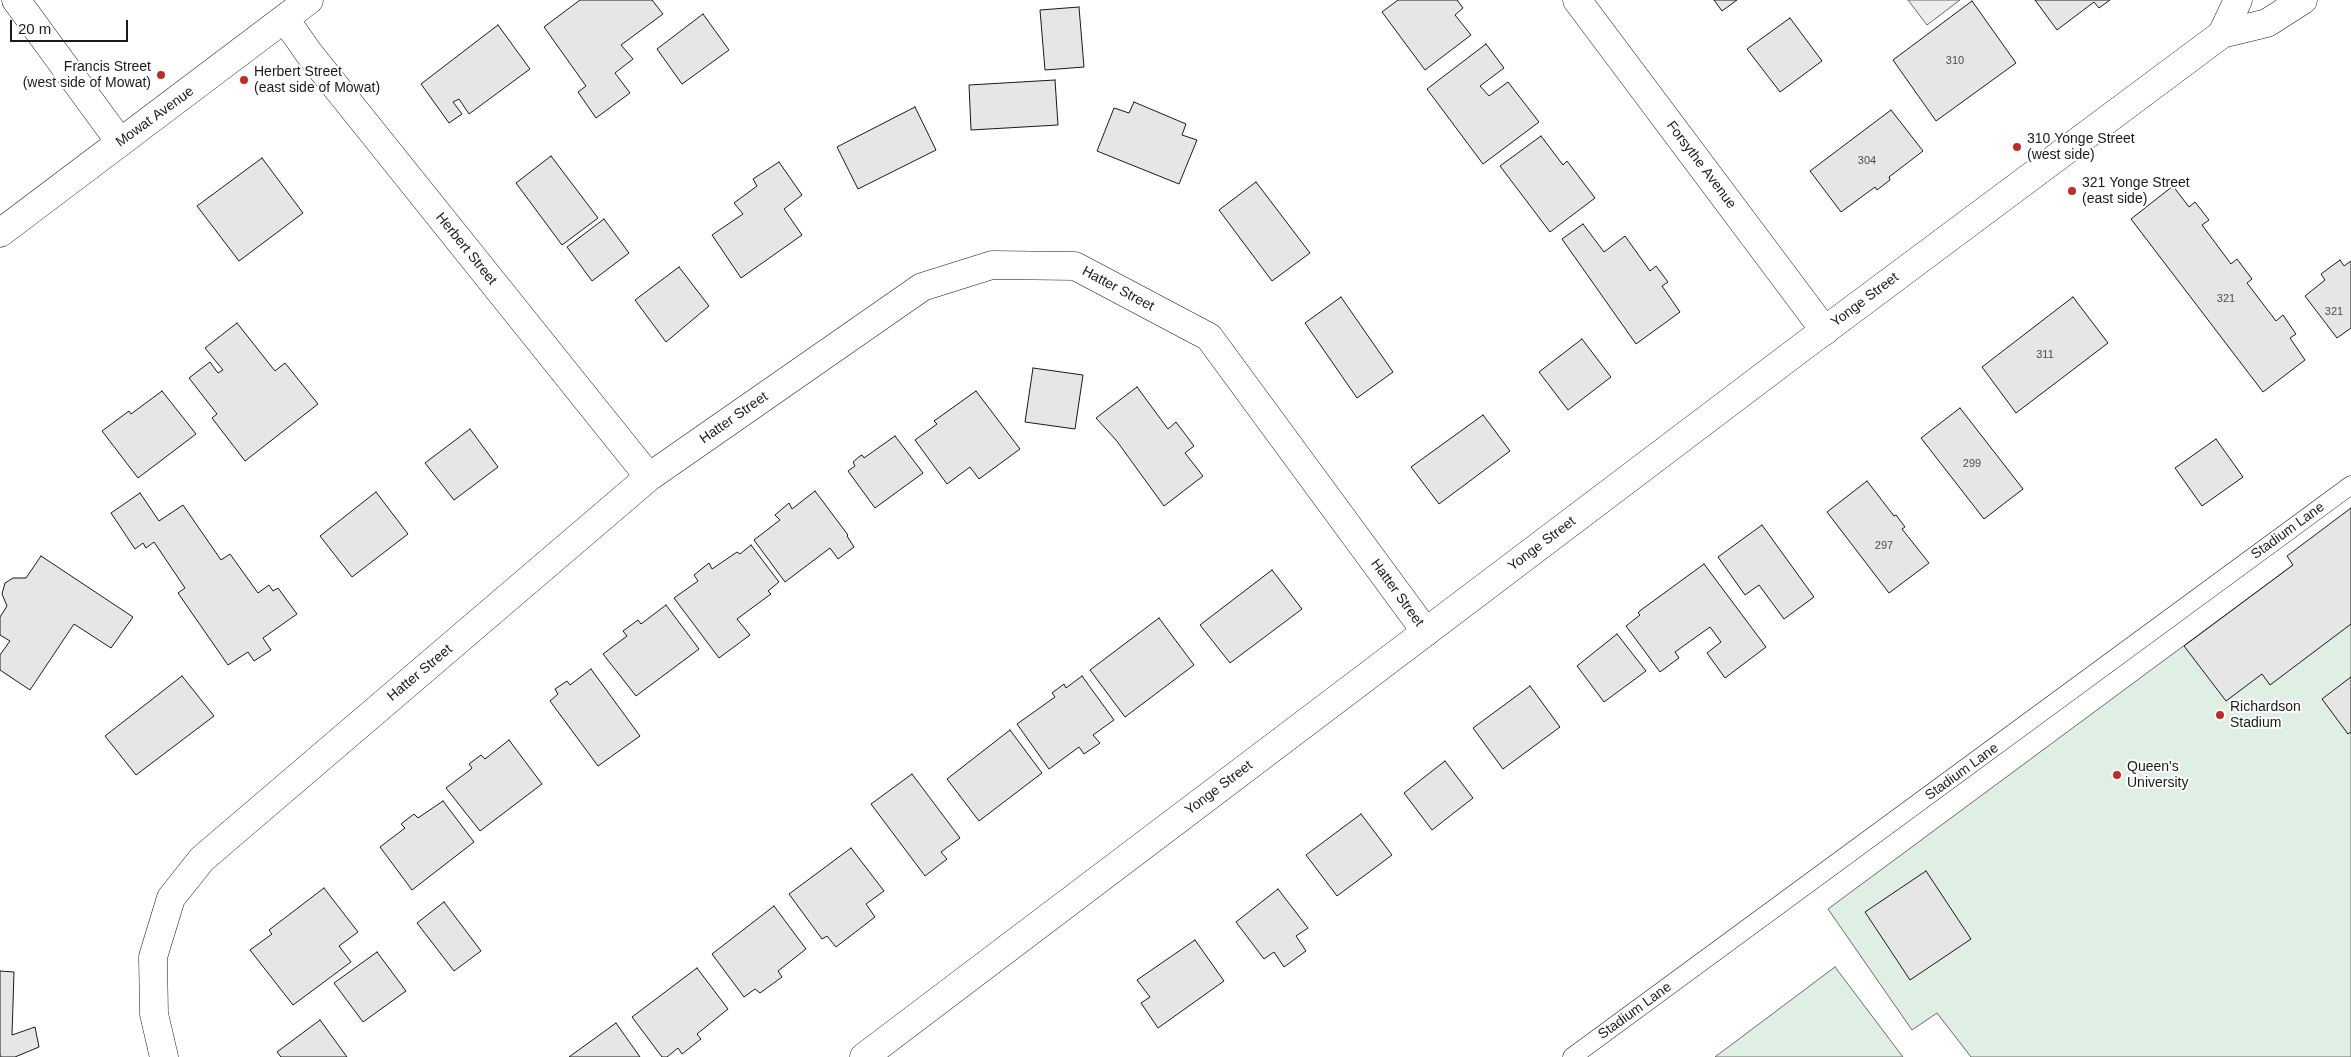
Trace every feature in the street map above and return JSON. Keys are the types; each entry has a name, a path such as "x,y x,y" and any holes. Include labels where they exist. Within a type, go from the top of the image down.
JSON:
{"street":[{"path":"16,0 120,142"},
{"name":"Mowat Avenue","path":"0,232 309,0"},
{"name":"Forsythe Avenue","path":"1577,0 1825,330"},
{"name":"Yonge Street","path":"2222,34 2238,0"},
{"name":"Yonge Street","path":"864,1057 1825,330 2222,34 2267,23 2302,0"},
{"name":"Herbert Street","path":"285,18 308,52 649,477"},
{"name":"Hatter Street","path":"164,1057 154,1014 153,958 172,898 202,859 649,477 922,287 992,265 1075,266 1209,337 1426,632"}],"lane":[{"name":"Stadium Lane","path":"1572,1057 2351,485"}],"green space":[{"name":"Richardson Stadium","path":"2351,522 2351,1057 1971,1057 1937,1013 1912,1030 1828,909"},
{"path":"1835,967 1903,1057 1715,1057"}],"shaded area":[{"path":"1908,0 1960,0 1927,25"}],"building":[{"path":"580,0 652,0 663,14 621,45 633,59 615,73 630,93 596,118 578,92 586,86 544,27"},
{"path":"1398,0 1457,0 1463,8 1455,15 1471,35 1425,70 1382,12"},
{"path":"1714,0 1737,0 1722,11"},
{"path":"2035,0 2110,0 2099,8 2094,2 2057,30"},
{"path":"1972,1 2016,63 1936,121 1893,60"},
{"path":"1079,7 1084,67 1045,70 1040,10"},
{"path":"703,14 729,50 682,84 657,49"},
{"path":"1790,18 1822,61 1780,92 1747,49"},
{"path":"498,25 530,69 469,114 459,99 453,102 462,114 449,123 421,84"},
{"path":"1486,44 1504,68 1480,86 1489,96 1508,82 1539,122 1483,164 1427,89"},
{"path":"1055,80 1058,125 971,130 969,85"},
{"path":"1134,102 1186,124 1182,135 1197,140 1179,184 1097,151 1114,108 1129,113"},
{"path":"915,107 936,150 858,189 837,147"},
{"path":"1891,110 1923,151 1889,177 1890,180 1877,190 1875,187 1841,212 1810,171"},
{"path":"1541,136 1563,165 1567,161 1595,198 1550,232 1500,166"},
{"path":"551,156 598,218 562,245 516,183"},
{"path":"262,158 303,213 239,261 197,206"},
{"path":"779,162 802,195 784,209 802,235 741,278 712,235 743,214 734,203 757,186 753,179"},
{"path":"1256,182 1310,253 1272,281 1219,210"},
{"path":"2173,186 2189,207 2195,202 2209,220 2202,225 2231,264 2237,259 2252,279 2247,283 2276,321 2283,315 2296,334 2290,338 2305,360 2263,392 2131,219"},
{"path":"604,219 629,253 592,281 567,247"},
{"path":"1583,224 1604,252 1625,236 1650,271 1656,266 1668,282 1662,286 1680,312 1636,344 1562,239"},
{"path":"2340,260 2344,266 2351,261 2351,328 2337,338 2305,296 2325,280 2321,274"},
{"path":"679,267 709,306 666,342 635,300"},
{"path":"1341,297 1393,372 1357,398 1305,323"},
{"path":"2073,297 2108,343 2016,413 1982,367"},
{"path":"237,323 275,371 285,363 318,404 245,461 212,418 217,414 189,378 210,362 218,373 223,370 205,348"},
{"path":"1582,339 1611,377 1568,410 1539,372"},
{"path":"1033,368 1083,375 1075,429 1025,422"},
{"path":"1137,387 1168,429 1176,422 1194,446 1185,453 1203,476 1164,506 1116,440 1096,418"},
{"path":"162,391 196,434 138,478 102,431 129,411 131,414"},
{"path":"976,391 1020,449 979,479 970,467 947,484 915,440 937,424 934,421"},
{"path":"1960,408 2023,489 1984,519 1921,438"},
{"path":"1483,415 1510,451 1439,504 1411,467"},
{"path":"470,429 498,467 454,500 425,463"},
{"path":"895,436 923,473 875,508 848,471 855,466 853,462 860,456 862,455 864,458"},
{"path":"2216,439 2243,477 2202,506 2175,468"},
{"path":"1867,481 1894,516 1896,515 1905,527 1902,529 1929,563 1889,593 1827,512"},
{"path":"815,491 848,535 854,547 838,559 830,548 785,582 754,540 780,520 775,515 789,503 792,509"},
{"path":"376,492 408,534 352,577 320,536"},
{"path":"140,493 159,521 183,505 221,560 230,554 258,593 269,585 273,591 278,588 297,614 263,638 271,650 254,661 248,652 228,665 178,593 185,588 154,542 146,548 143,543 135,549 111,513"},
{"path":"2351,508 2351,624 2270,685 2262,674 2226,701 2184,646 2293,565 2287,556"},
{"path":"1762,525 1814,597 1784,619 1759,585 1745,595 1718,557"},
{"path":"751,545 779,582 768,591 771,594 737,619 750,635 719,658 674,598 698,581 694,575 709,563 712,569 737,552 740,554"},
{"path":"41,556 133,617 111,648 74,624 30,690 0,670 0,655 10,641 0,635 0,617 7,606 2,594 5,583 13,578 26,578"},
{"path":"1704,564 1766,647 1725,678 1707,653 1721,642 1710,627 1675,652 1679,658 1660,672 1626,626 1640,615 1638,613 1641,610"},
{"path":"1272,570 1302,609 1230,663 1200,625"},
{"path":"666,605 699,649 636,696 603,654 627,636 623,631 638,620 641,624"},
{"path":"1159,618 1194,665 1125,717 1090,670"},
{"path":"1617,634 1646,671 1604,702 1577,666"},
{"path":"591,669 640,736 598,766 550,701 558,694 555,689 567,681 570,685"},
{"path":"182,676 214,716 136,775 105,736"},
{"path":"1082,676 1114,720 1093,735 1100,743 1084,754 1079,747 1049,769 1017,724 1055,697 1052,693 1064,684 1066,688"},
{"path":"2351,677 2351,732 2348,734 2322,699"},
{"path":"1530,686 1560,727 1503,769 1473,728"},
{"path":"1010,730 1042,773 979,821 947,779"},
{"path":"509,740 542,784 480,831 446,788 472,768 469,764 481,755 485,759"},
{"path":"1445,761 1473,798 1432,830 1404,793"},
{"path":"912,774 960,838 941,852 947,859 925,876 871,804"},
{"path":"443,801 474,842 412,890 380,847 405,828 401,824 414,814 418,818"},
{"path":"1361,814 1392,855 1337,896 1306,855"},
{"path":"851,848 884,891 866,904 875,917 836,947 827,936 822,939 789,894"},
{"path":"1926,871 1971,939 1910,980 1865,912"},
{"path":"324,888 358,932 339,946 351,962 293,1005 250,950 272,934 269,930"},
{"path":"1278,889 1308,928 1296,936 1306,951 1284,967 1274,952 1264,959 1236,922"},
{"path":"444,902 481,951 454,971 417,923"},
{"path":"774,906 806,949 778,971 782,977 760,993 755,989 744,997 712,954"},
{"path":"1195,940 1224,981 1158,1028 1141,1003 1150,997 1137,980"},
{"path":"377,952 406,991 363,1022 334,983"},
{"path":"697,968 728,1009 697,1034 701,1039 682,1054 678,1048 667,1057 662,1057 632,1017"},
{"path":"0,971 14,972 12,1035 35,1027 39,1047 15,1057 1,1057 0,1055"},
{"path":"320,1020 347,1057 281,1057 277,1052"},
{"path":"616,1023 640,1057 569,1057"}],"place":[{"name":"Francis Street (west side of Mowat)","path":"161,75"},
{"name":"Herbert Street (east side of Mowat)","path":"244,80"},
{"name":"310 Yonge Street (west side)","path":"2017,147"},
{"name":"321 Yonge Street (east side)","path":"2072,191"},
{"name":"Richardson Stadium","path":"2220,715"},
{"name":"Queen's University","path":"2117,775"}]}
